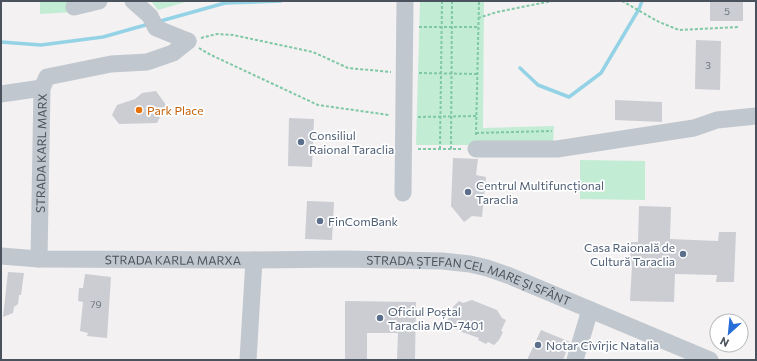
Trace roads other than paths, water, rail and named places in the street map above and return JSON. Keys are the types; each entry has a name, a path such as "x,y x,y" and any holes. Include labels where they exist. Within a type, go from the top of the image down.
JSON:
{"street":[{"path":"74,7 99,1"},
{"name":"STRADA KARL MARX","path":"39,259 42,88 47,77 111,64 147,62 173,53 188,41 153,22 133,1"},
{"path":"403,193 405,1"},
{"path":"1,94 42,88"},
{"path":"476,141 557,149 694,128 717,120 756,116"},
{"name":"STRADA KARLA MARXA","path":"1,256 39,259 344,259"},
{"name":"STRADA ȘTEFAN CEL MARE ȘI SFÂNT","path":"344,259 442,261 470,264 487,268 510,276 710,360"},
{"path":"248,360 254,260"},
{"path":"575,360 590,310"}],"waterway":[{"path":"157,22 225,3 281,1"},
{"path":"520,68 538,85 569,97 601,73 639,9 642,1"},
{"path":"1,42 41,45 103,37 149,24"}],"place":[{"name":"Park Place","path":"139,110"},
{"name":"Consiliul Raional Taraclia","path":"301,142"},
{"name":"Centrul Multifuncțional Taraclia","path":"468,192"},
{"name":"FinComBank","path":"320,221"},
{"name":"Casa Raională de Cultură Taraclia","path":"683,254"},
{"name":"Oficiul Poștal Taraclia MD-7401","path":"380,318"},
{"name":"Notar Cîvîrjic Natalia","path":"538,345"}]}
